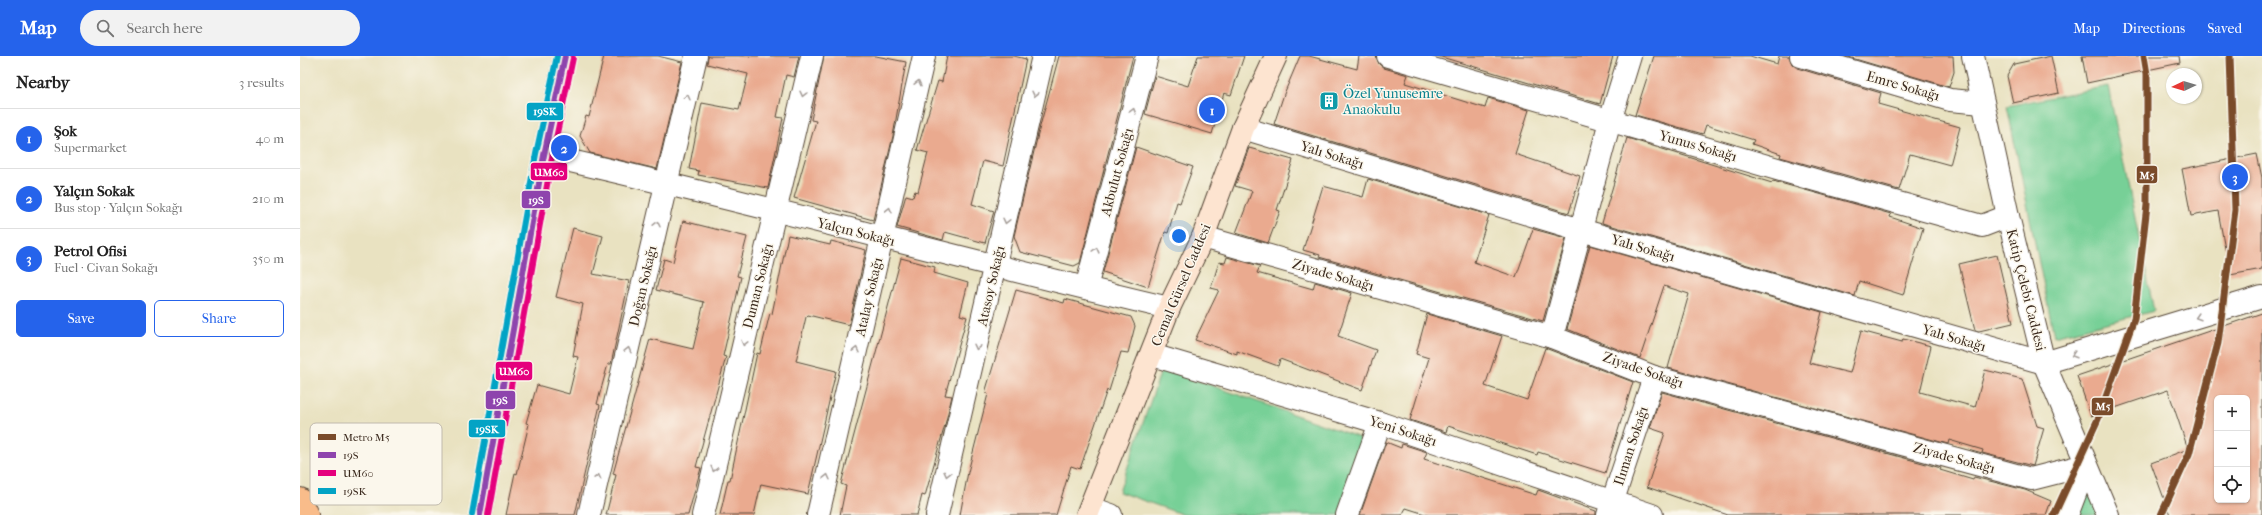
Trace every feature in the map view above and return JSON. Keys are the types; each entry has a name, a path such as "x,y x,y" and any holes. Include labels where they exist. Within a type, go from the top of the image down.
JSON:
{"highway":[{"path":"300,499 306,515"}],"street":[{"path":"480,515 544,155 565,56"},
{"name":"Doğan Sokağı","path":"589,515 696,56"},
{"name":"Duman Sokağı","path":"703,515 812,56"},
{"name":"Atalay Sokağı","path":"818,515 924,56"},
{"name":"Atasoy Sokağı","path":"937,515 996,266 1043,56"},
{"name":"Akbulut Sokağı","path":"1086,288 1148,56"},
{"name":"Cemal Gürsel Caddesi","path":"1089,511 1152,355 1169,308 1203,237 1243,128 1276,56"},
{"name":"Yunus Sokağı","path":"1388,56 1610,121 1982,226 2008,216"},
{"path":"1552,337 1582,230 1610,121 1630,56"},
{"name":"Emre Sokağı","path":"1801,56 1950,100 1983,103"},
{"name":"Katip Çelebi Caddesi","path":"1973,56 2008,216 2044,364 2108,515"},
{"name":"Yalı Sokağı","path":"1243,128 1582,230 2044,364"},
{"name":"Yalçın Sokağı","path":"544,155 667,183 882,238 1169,308"},
{"name":"Ziyade Sokağı","path":"1203,237 1552,337 1654,377 2031,479 2086,465"},
{"path":"2044,364 2262,297"},
{"name":"Yeni Sokağı","path":"1152,355 1380,423 1610,508 1652,515"},
{"name":"Ilıman Sokağı","path":"1610,508 1654,377"},
{"path":"1346,515 1380,423"},
{"path":"2067,515 2086,465"},
{"path":"1089,511 1111,515"}],"green space":[{"path":"2108,86 2154,311 2054,336 2007,106"},
{"path":"1162,368 1369,441 1343,515 1184,515 1119,492"},
{"path":"2084,481 2100,515 2072,515"}],"building":[{"path":"604,56 658,56 682,62 657,169 590,153 580,136 586,116 589,117"},
{"path":"708,56 799,56 794,77 786,75 777,117 783,118 768,188 698,175 699,171 689,169 702,103 739,110 748,74 707,64"},
{"path":"824,56 876,56 906,62 893,136 873,220 794,198 816,121 811,120"},
{"path":"947,56 1014,56 1026,59 1003,166 983,161 972,204 994,211 985,243 945,232 943,240 897,227 906,195 913,197 915,191 918,192 928,153 917,150 938,81 942,82"},
{"path":"1059,56 1133,56 1080,263 1074,266 1020,252 1014,236 1039,130"},
{"path":"1198,56 1244,56 1231,95 1224,93 1212,134 1145,114 1155,76 1188,86"},
{"path":"1300,56 1309,56 1357,69 1359,56 1376,56 1379,64 1384,68 1408,75 1405,83 1485,108 1488,98 1529,110 1515,154 1580,176 1569,213 1274,124 1284,94"},
{"path":"1438,56 1613,56 1600,104"},
{"path":"1654,56 1750,56 1777,64 1779,56 1789,56 1792,64 1797,68 1881,93 1878,104 1960,127 1950,165 1910,154 1899,190 1780,157 1781,154 1752,144 1754,140 1706,125 1703,134 1635,115"},
{"path":"1845,56 1953,56 1954,72 1949,87"},
{"path":"2051,56 2059,93 2013,103 2007,76 2014,64"},
{"path":"2082,56 2179,56 2180,63 2087,83"},
{"path":"1627,138 1772,183 1773,181 1891,214 1890,217 1923,228 1903,295 1859,281 1855,296 1602,223"},
{"path":"1136,147 1193,167 1180,203 1177,202 1168,233 1165,232 1148,287 1103,272"},
{"path":"1249,148 1293,160 1277,210 1280,211 1268,243 1236,233 1252,191 1235,186"},
{"path":"2257,154 2262,178 2262,269 2230,275 2218,211 2191,216 2182,169"},
{"path":"1368,179 1489,215 1474,262 1516,277 1533,229 1566,238 1543,321 1319,257 1320,255 1303,250 1323,186 1363,197"},
{"path":"683,221 747,237 737,276 741,277 723,356 726,357 696,467 701,468 688,515 606,515 616,475 613,474 650,339 693,349 704,302 656,290 664,259 673,262"},
{"path":"573,228 603,236 593,274 629,281 611,364 608,364 597,404 600,405 575,515 506,515 515,473 517,474 529,424 526,423 537,385 569,394 578,357 573,356 583,304 556,297"},
{"path":"788,235 830,245 831,241 866,250 849,325 808,315 806,317 796,361 836,371 808,494 761,484 754,515 720,515 728,480 730,480 757,353 760,354 770,313 772,314"},
{"path":"1590,245 1822,312 1809,363 1850,373 1861,331 1902,342 1903,339 1931,346 1920,392 1975,407 1985,370 2022,379 2037,426 2044,428 2033,466 1982,453 1983,450 1949,440 1948,444 1668,368 1689,294 1664,286 1640,358 1567,329"},
{"path":"1997,255 2013,323 1979,331 1975,330 1959,264"},
{"path":"1227,257 1260,266 1257,273 1313,289 1315,282 1352,293 1338,336 1376,350 1362,390 1280,359 1278,366 1237,351 1237,354 1195,340 1219,290 1211,288 1219,262 1225,263"},
{"path":"901,258 935,267 934,273 968,283 960,315 967,317 945,395 952,396 925,496 922,495 917,515 840,515 846,486 841,484"},
{"path":"1016,290 1064,303 1065,299 1131,317 1135,326 1128,353 1121,352 1109,391 1107,390 1080,469 1071,466 1056,515 960,515 968,472 988,394 985,393"},
{"path":"2262,313 2262,515 2170,515 2151,463 2188,449 2168,390 2091,416 2077,376"},
{"path":"1427,314 1502,336 1485,386 1527,400 1545,348 1633,382 1605,473 1538,452 1537,455 1448,426 1446,432 1410,420 1429,358 1416,354"},
{"path":"1662,392 1941,468 1940,470 1973,480 1974,477 2025,490 2051,501 2046,515 1728,515 1647,487 1665,433 1650,428"},
{"path":"1386,442 1401,448 1402,444 1427,452 1424,459 1536,495 1538,490 1596,511 1596,515 1428,515 1406,508 1402,515 1360,515"}],"metro line":[{"name":"M5","path":"2054,515 2098,419 2134,319 2147,205 2147,74 2144,56"},
{"name":"M5","path":"2161,515 2189,454 2218,343 2235,210 2230,56"}],"transit line":[{"name":"19SK","path":"472,514 536,154 557,56"},
{"name":"19S","path":"480,515 544,155 565,56"},
{"name":"UM60","path":"488,515 552,157 573,58"}],"place":[{"name":"Özel Yunusemre Anaokulu","path":"1329,101"},
{"name":"Şok","path":"1212,110"},
{"name":"Yalçın Sokak","path":"564,148"},
{"name":"Petrol Ofisi","path":"2235,177"}]}
